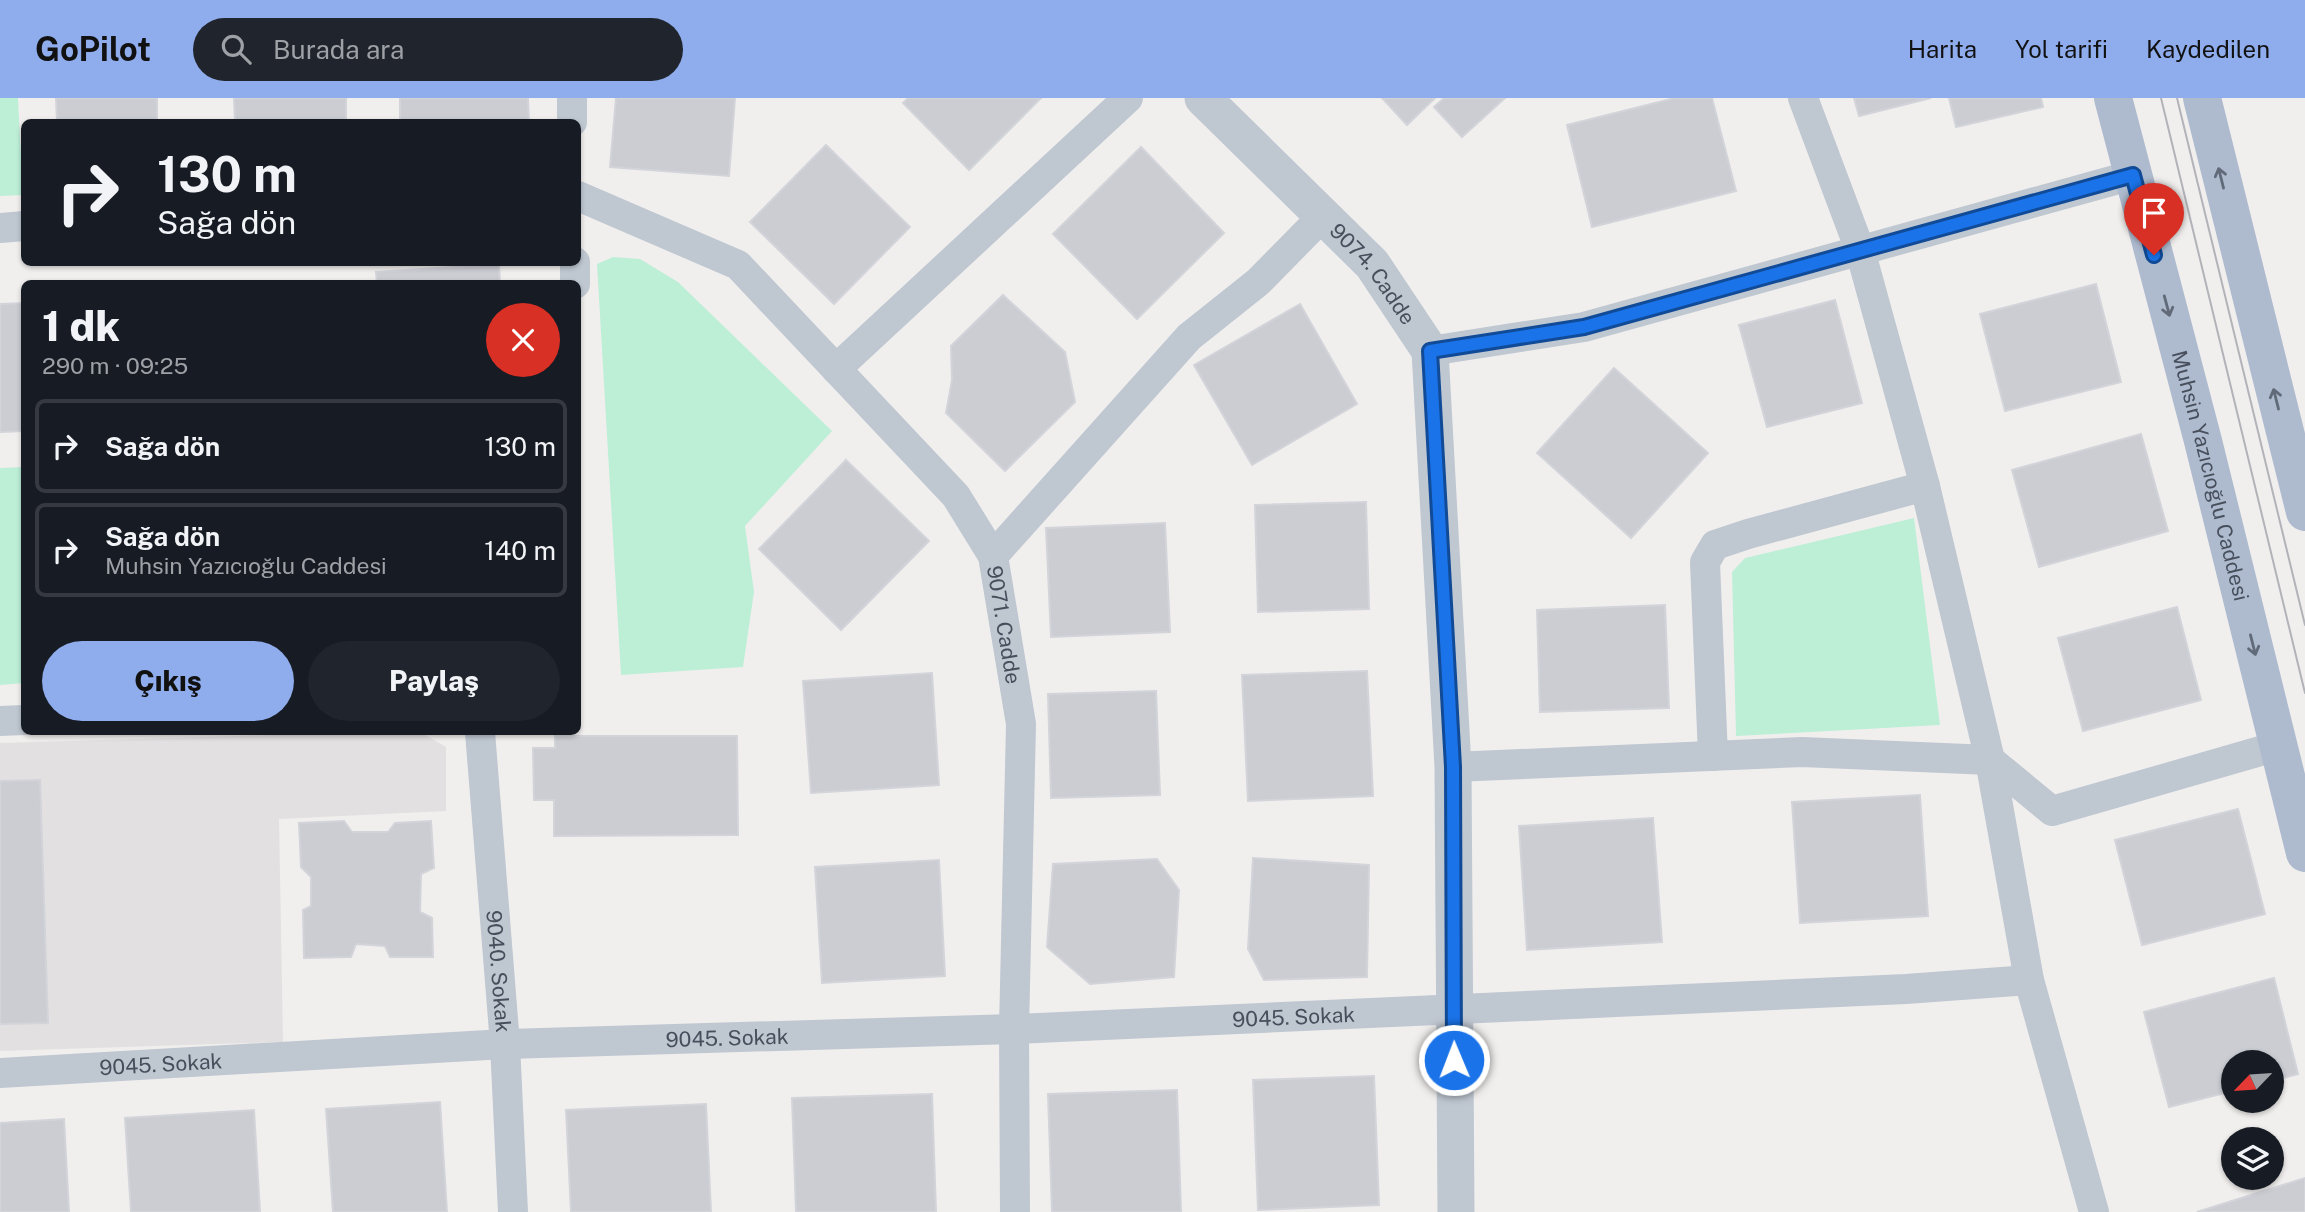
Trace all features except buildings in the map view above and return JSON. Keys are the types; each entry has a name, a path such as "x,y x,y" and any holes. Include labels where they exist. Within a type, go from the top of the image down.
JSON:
{"main road":[{"name":"Muhsin Yazıcıoğlu Caddesi","path":"2112,98 2203,441 2305,853"},
{"path":"2202,98 2297,463 2305,512"}],"street":[{"path":"572,98 572,119"},
{"path":"836,369 1128,98"},
{"name":"9074. Cadde","path":"1203,98 1372,264 1430,351"},
{"path":"1803,98 1860,250 1925,486 1990,760 2029,980 2094,1212"},
{"path":"1456,1212 1453,767 1430,351 1584,327 2133,175"},
{"name":"9071. Cadde","path":"581,197 738,265 956,496 993,556 1021,723 1014,1029 1015,1212"},
{"path":"993,556 1189,337 1258,282 1323,216"},
{"path":"0,228 21,226"},
{"path":"1713,756 1705,562 1715,545 1925,486"},
{"path":"0,721 21,720"},
{"name":"9040. Sokak","path":"480,735 505,1044 513,1212"},
{"path":"1453,767 1802,752 1990,760 2052,811 2278,746"},
{"name":"9045. Sokak","path":"0,1073 505,1044 1014,1029 1906,989 2029,980"}],"shaded area":[{"path":"274,735 425,735 446,747 446,811 279,819 283,1042 0,1051 0,743"}],"green space":[{"path":"0,98 18,98 21,195 0,196"},
{"path":"613,257 640,259 678,282 832,431 745,526 754,592 743,667 621,675 597,264"},
{"path":"21,467 21,683 0,685 0,468"},
{"path":"1914,518 1940,725 1736,736 1732,572 1745,558"}],"tram line":[{"path":"2161,98 2305,693"},
{"path":"2177,98 2305,625"}],"route":[{"path":"1454,1060 1453,767 1430,351 1584,327 2133,175 2154,255"}]}
